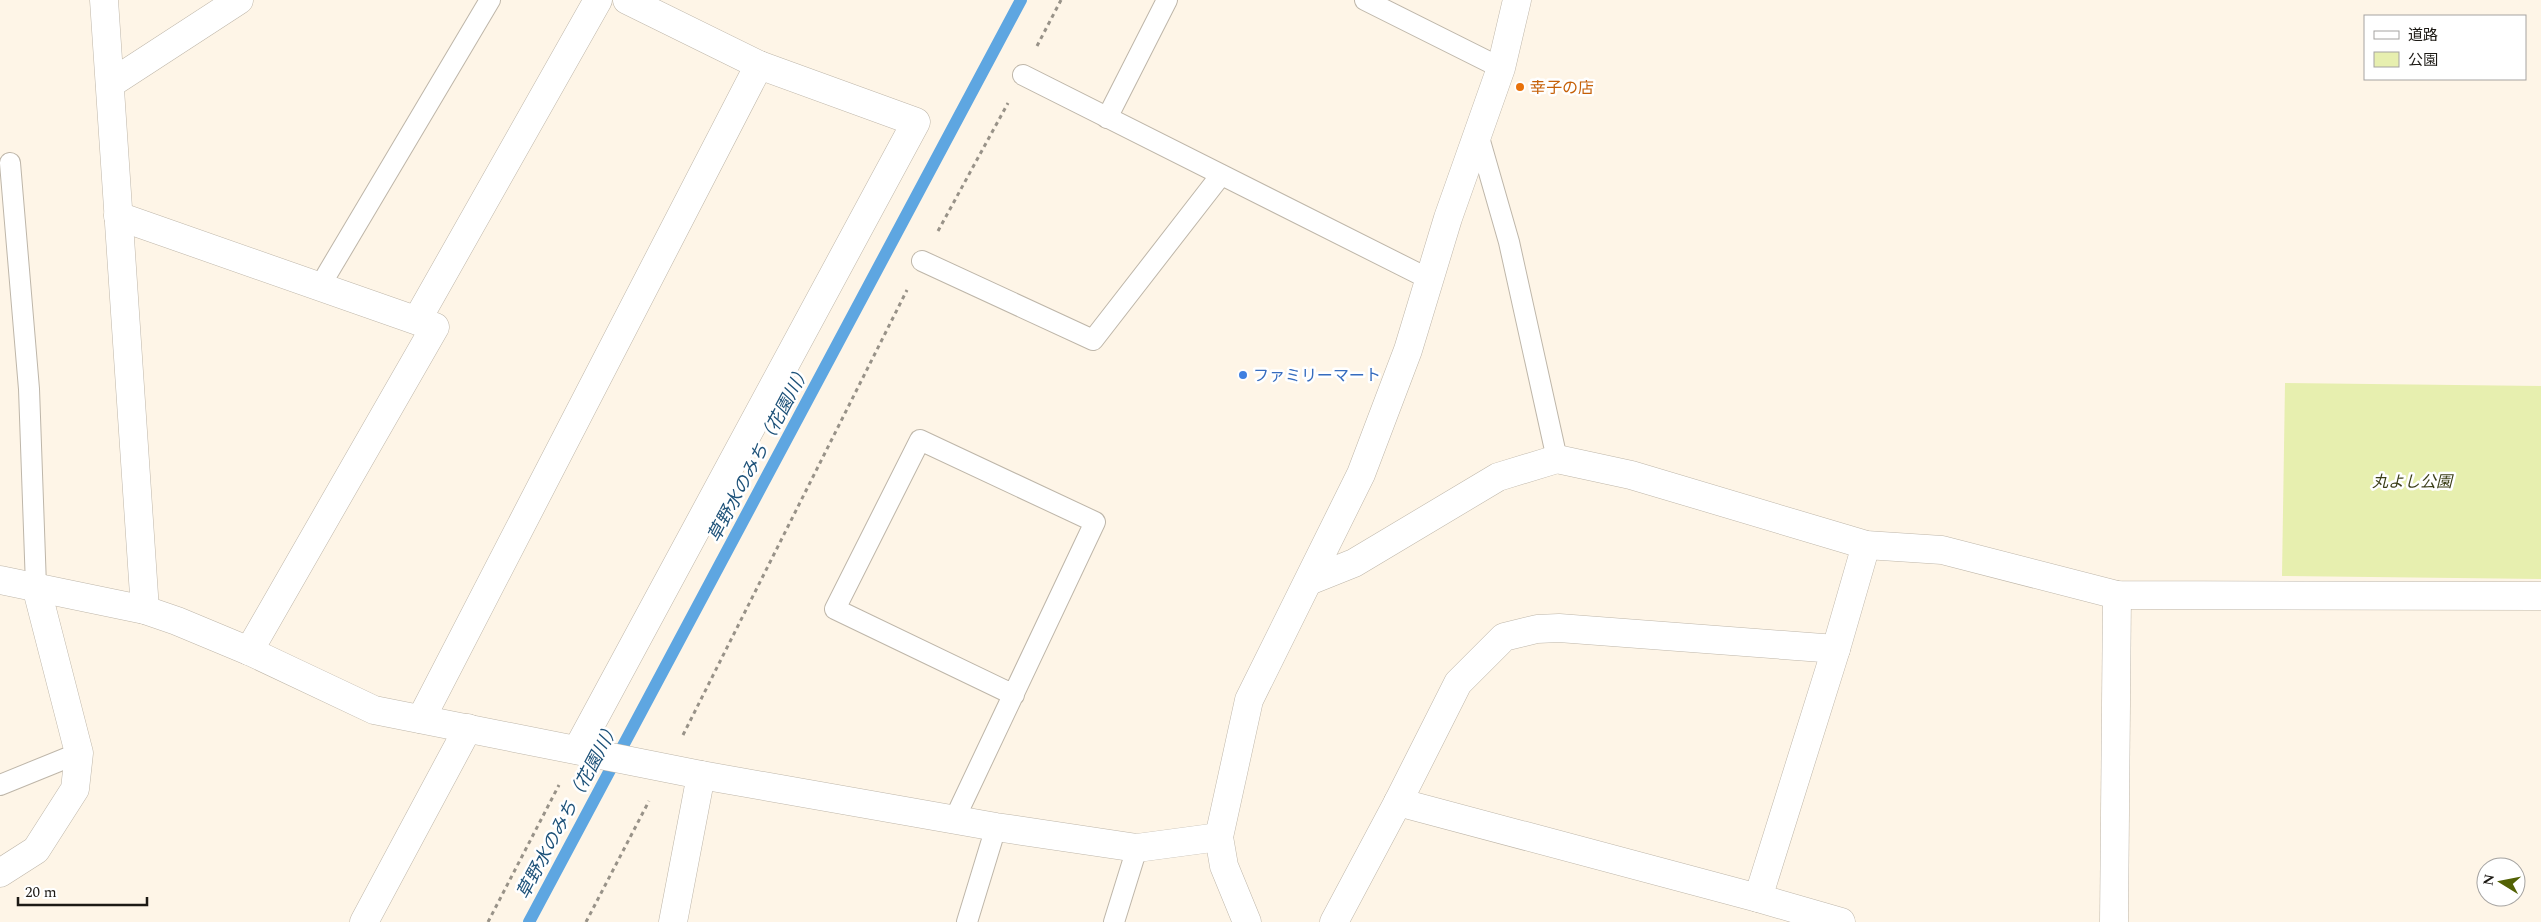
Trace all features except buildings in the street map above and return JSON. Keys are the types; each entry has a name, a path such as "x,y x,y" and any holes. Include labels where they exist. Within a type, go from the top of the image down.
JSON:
{"street":[{"path":"104,0 145,610"},
{"path":"110,84 239,0"},
{"path":"417,320 598,0"},
{"path":"577,750 916,122 759,64 627,0"},
{"path":"1247,922 1224,866 1218,837 1249,700 1361,474 1408,350 1429,279 1502,68 1517,0"},
{"path":"421,719 759,64"},
{"path":"118,216 435,327 249,651"},
{"path":"1309,581 1354,563 1498,477 1557,459 1631,475 1866,545 1942,550 2117,595 2541,596"},
{"path":"1758,898 1836,649 1866,545"},
{"path":"0,580 145,610 249,651 374,710 701,776 955,818 996,827 1137,848 1218,837"},
{"path":"0,873 36,850 75,789 79,753 36,586"},
{"path":"2114,922 2117,595"},
{"path":"1334,922 1398,802 1458,683 1504,637 1537,629 1559,628 1836,649"},
{"path":"364,922 468,728"},
{"path":"672,922 701,776"},
{"path":"1398,802 1758,898 1840,922"}],"lane":[{"path":"320,286 490,0"},
{"path":"1107,118 1166,0"},
{"path":"1365,0 1502,68"},
{"path":"1023,75 1429,279"},
{"path":"1478,134 1509,242 1557,459"},
{"path":"10,163 29,389 36,586"},
{"path":"922,261 1093,340 1221,175"},
{"path":"955,818 1014,695 1095,522 920,440 834,609 1014,695"},
{"path":"0,785 79,753"},
{"path":"967,922 996,827"},
{"path":"1114,922 1137,848"}],"path":[{"path":"586,922 666,768 922,261 1023,75 1061,0"},
{"path":"488,922 577,750"}],"green space":[{"name":"丸よし公園","path":"2285,383 2541,386 2541,579 2282,576"}],"waterway":[{"name":"草野水のみち（花園川）","path":"529,922 1021,0"}],"place":[{"name":"幸子の店","path":"1520,87"},
{"name":"ファミリーマート","path":"1243,375"}]}
